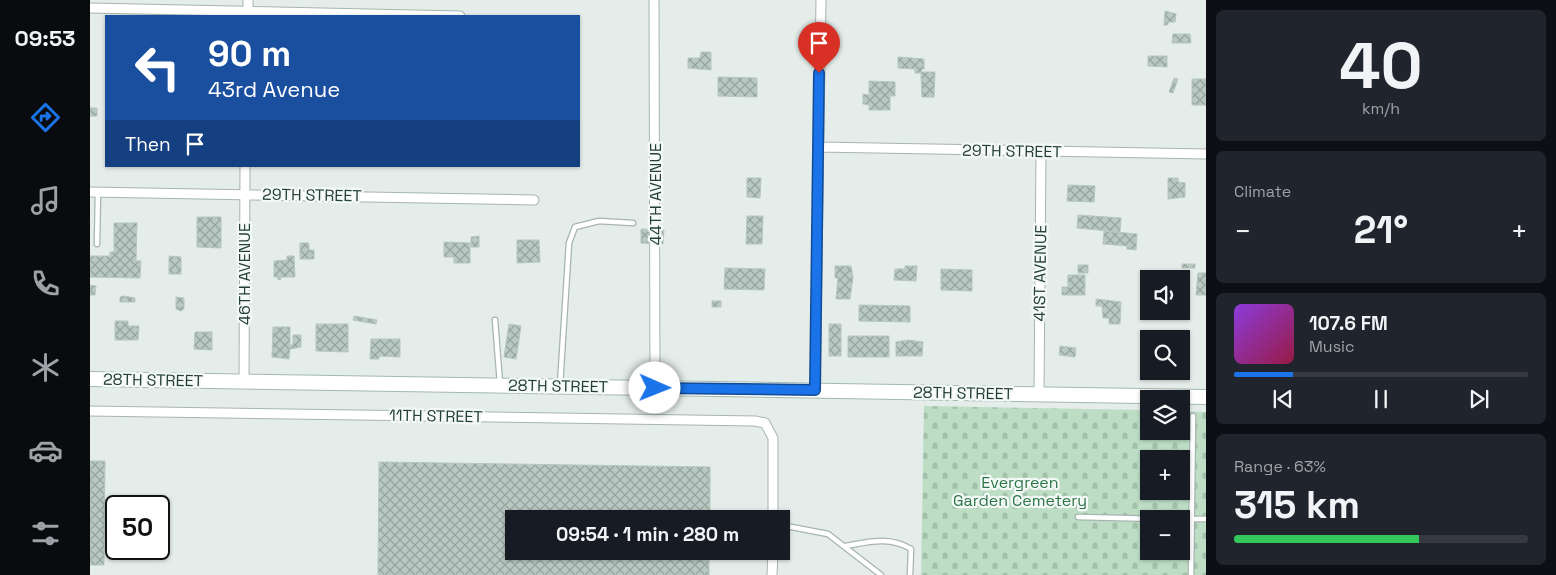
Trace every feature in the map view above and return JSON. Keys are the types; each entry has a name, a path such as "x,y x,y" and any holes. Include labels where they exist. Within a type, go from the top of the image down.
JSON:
{"main road":[{"name":"28TH STREET","path":"90,379 1206,396"}],"street":[{"path":"248,0 248,14"},
{"name":"44TH AVENUE","path":"654,0 655,388"},
{"path":"815,390 821,0"},
{"path":"90,8 248,14 354,15"},
{"name":"29TH STREET","path":"818,147 1206,154"},
{"name":"41ST AVENUE","path":"1039,394 1041,152"},
{"name":"46TH AVENUE","path":"244,382 245,167"},
{"name":"29TH STREET","path":"94,192 534,200"},
{"name":"11TH STREET","path":"90,411 755,421 765,423 773,438 773,510"},
{"path":"772,575 773,560"}],"lane":[{"path":"94,192 97,244"},
{"path":"560,386 569,243 575,227 599,221 633,223"},
{"path":"495,320 500,386"},
{"path":"1191,575 1193,416"},
{"path":"1078,518 1140,519"},
{"path":"1192,519 1206,520"},
{"path":"790,527 828,534 881,575"},
{"path":"845,546 885,540 900,542 911,549 910,575"}],"green space":[{"name":"Evergreen Garden Cemetery","path":"924,406 1140,410 1140,440 1190,440 1190,411 1206,412 1206,575 921,575"}],"building":[{"path":"1165,11 1176,14 1175,22 1168,22 1168,25 1164,25"},
{"path":"1173,34 1190,34 1191,43 1172,43"},
{"path":"701,52 711,52 711,70 688,68 688,58 700,58"},
{"path":"1148,56 1167,56 1167,67 1148,66"},
{"path":"898,57 924,59 924,69 921,72 935,72 934,97 922,97 921,73 915,73 915,69 898,68"},
{"path":"718,77 757,78 757,97 718,96"},
{"path":"1174,78 1178,79 1173,93 1169,92"},
{"path":"1192,79 1206,79 1206,105 1192,105"},
{"path":"869,81 895,82 895,96 890,96 890,110 869,110 869,105 863,104 863,94 869,95"},
{"path":"90,108 97,108 97,116 90,116"},
{"path":"747,178 761,178 760,198 747,197"},
{"path":"1168,178 1178,178 1178,182 1185,183 1185,197 1168,199"},
{"path":"1068,185 1095,186 1094,202 1067,201"},
{"path":"1078,215 1121,218 1120,232 1077,228"},
{"path":"747,216 763,216 762,244 746,244"},
{"path":"197,217 221,217 221,248 197,247"},
{"path":"114,223 137,223 136,261 141,261 140,278 90,277 90,256 110,256 110,252 114,252"},
{"path":"641,229 664,230 663,244 641,243"},
{"path":"1104,231 1137,234 1136,250 1127,249 1127,246 1103,244"},
{"path":"479,236 479,247 471,247 471,237"},
{"path":"517,240 539,240 540,262 517,263"},
{"path":"444,242 470,243 470,263 454,263 454,257 444,257"},
{"path":"300,243 309,243 309,250 314,250 314,259 300,259"},
{"path":"169,256 181,257 181,274 169,274"},
{"path":"287,256 294,256 295,277 281,277 278,280 278,277 274,277 274,261 287,260"},
{"path":"1182,264 1195,264 1195,268 1182,268"},
{"path":"1078,265 1088,265 1088,273 1078,273"},
{"path":"835,266 851,266 853,277 850,299 836,299 838,278 835,278"},
{"path":"905,266 917,266 916,281 894,280 895,269 905,269"},
{"path":"725,268 765,269 764,290 724,289"},
{"path":"941,269 972,270 972,291 941,290"},
{"path":"1198,273 1206,273 1206,295 1196,295"},
{"path":"1068,275 1085,275 1085,295 1062,295 1062,287 1068,287"},
{"path":"90,285 96,286 95,295 90,295"},
{"path":"120,297 135,298 135,302 120,302"},
{"path":"176,297 184,298 184,309 181,311 176,309"},
{"path":"1096,299 1121,302 1120,324 1109,324 1109,318 1103,318 1102,306 1096,306"},
{"path":"712,301 721,301 721,307 712,307"},
{"path":"859,305 910,306 910,322 859,321"},
{"path":"354,316 377,320 376,324 353,320"},
{"path":"115,321 128,321 128,326 139,326 138,340 115,340"},
{"path":"316,324 348,324 348,352 316,351"},
{"path":"509,324 521,326 516,359 504,357"},
{"path":"829,324 841,324 841,356 829,356"},
{"path":"273,327 290,327 290,345 293,345 293,335 301,335 301,347 290,349 289,359 272,357"},
{"path":"195,332 212,332 212,350 194,349"},
{"path":"848,336 889,336 889,357 848,357"},
{"path":"371,339 400,339 400,357 379,356 379,359 370,359"},
{"path":"908,340 923,342 922,356 896,356 896,342"},
{"path":"1060,346 1076,348 1075,357 1059,355"},
{"path":"90,461 105,461 104,565 90,565"},
{"path":"379,462 710,467 710,510 505,510 505,560 709,560 709,575 378,575"}],"route":[{"path":"655,388 815,390 819,73"}]}
